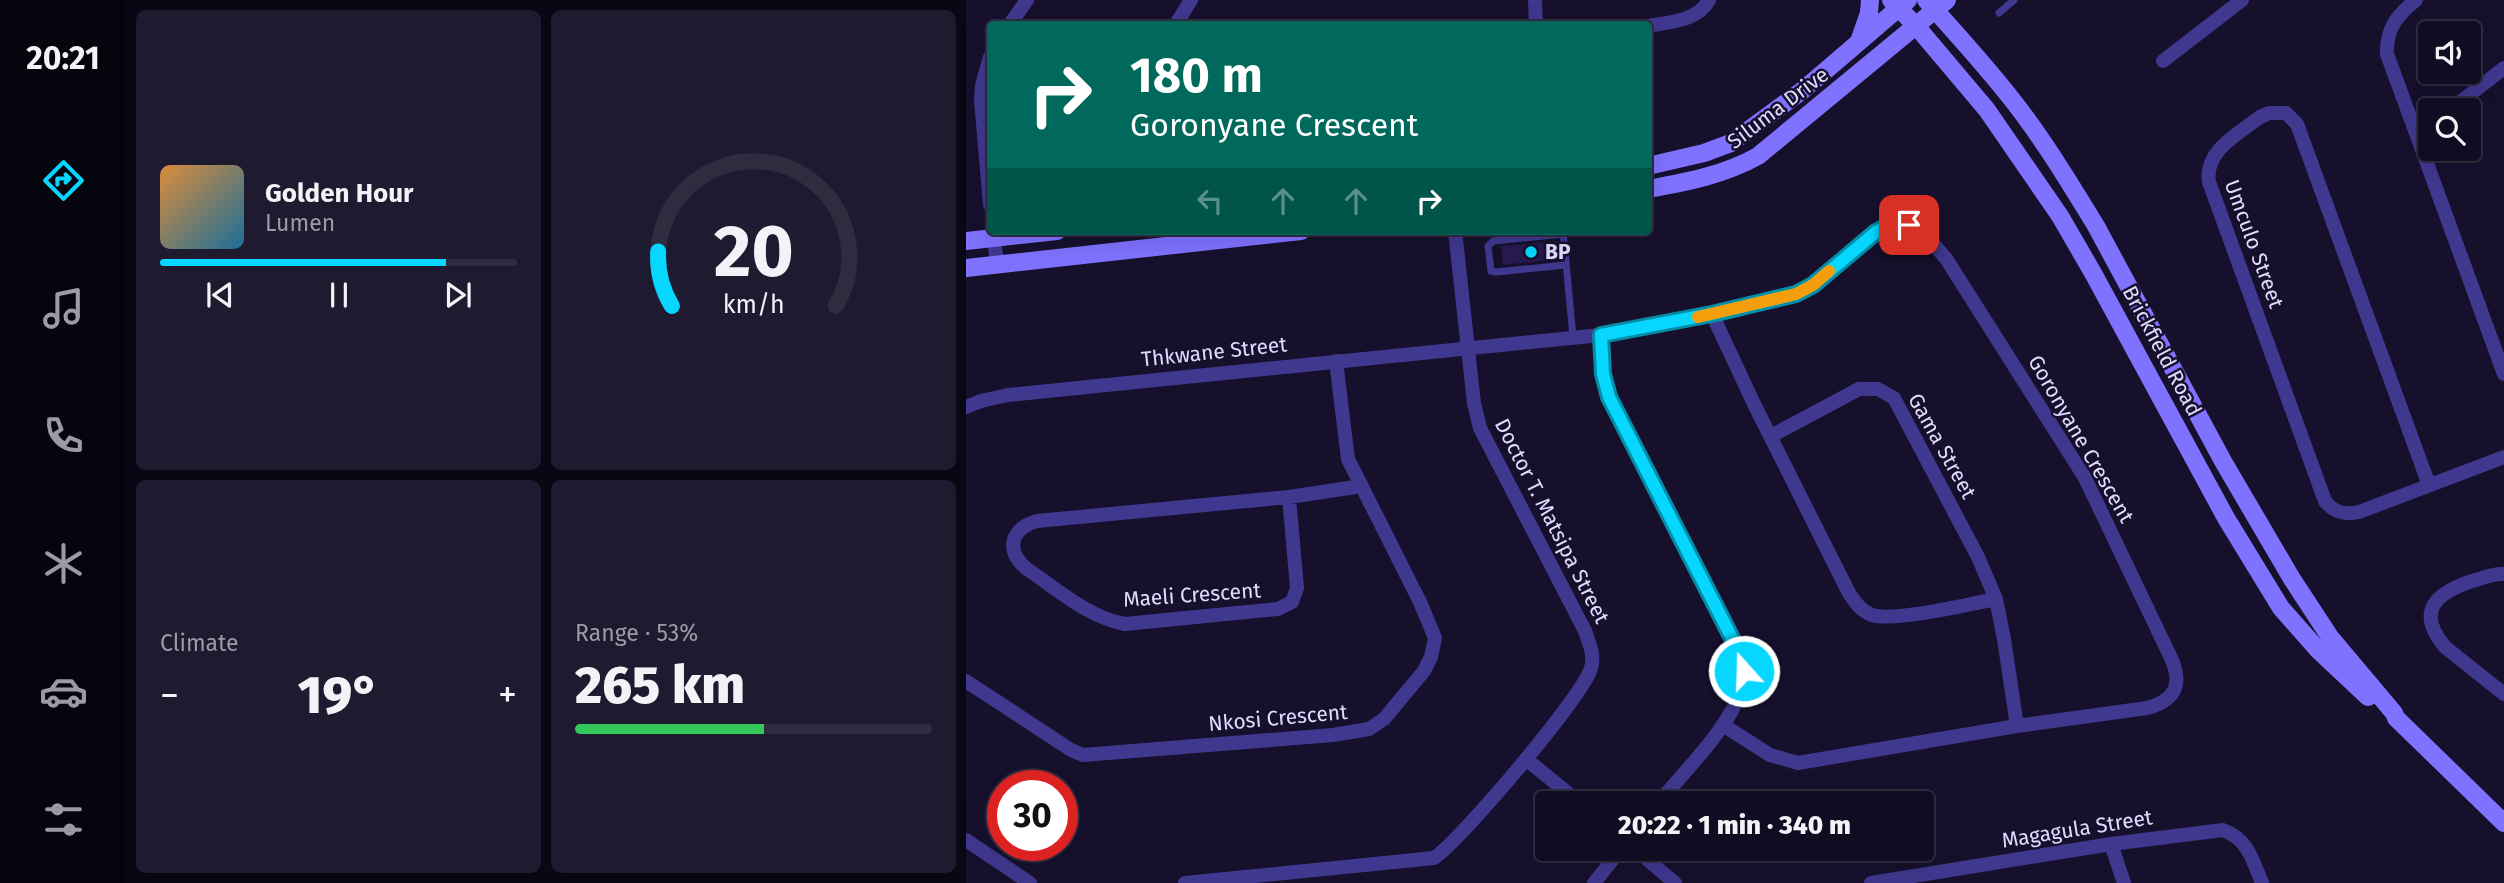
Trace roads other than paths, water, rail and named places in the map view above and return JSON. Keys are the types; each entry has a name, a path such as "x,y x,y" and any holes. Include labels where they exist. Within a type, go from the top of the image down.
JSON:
{"main road":[{"path":"1859,42 1870,13 1870,0"},
{"name":"Siluma Drive","path":"1652,165 1704,153 1731,143 1803,90 1899,3"},
{"name":"Brickfield Road","path":"1899,3 1987,110 2060,216 2226,519 2281,608 2344,676 2396,718 2504,823"},
{"name":"Siluma Drive","path":"1652,188 1737,168 1758,156 1917,27 1936,3"},
{"name":"Brickfield Road","path":"1936,3 2012,99 2070,183 2224,463 2292,579 2330,637 2396,718"},
{"path":"966,242 990,235"},
{"path":"966,268 1263,235"}],"street":[{"path":"1012,21 1027,0"},
{"path":"1178,21 1191,0"},
{"path":"1535,0 1536,21"},
{"path":"1652,25 1696,14 1709,0"},
{"path":"2163,61 2242,0"},
{"path":"2416,0 2394,21 2389,30 2386,43 2391,69 2504,374"},
{"path":"987,68 981,100 987,170"},
{"path":"2465,98 2504,68"},
{"name":"Umculo Street","path":"2429,485 2297,124 2286,113 2269,113 2260,117 2214,154 2207,173 2325,501 2337,512 2351,514 2429,485 2504,457"},
{"name":"Goronyane Crescent","path":"1469,346 1601,335 1784,298 1805,290 1887,226 1899,224 1918,230 1947,260 2085,478 2177,675 2172,695 2158,705 1798,763 1770,755 1723,725"},
{"path":"993,235 996,263"},
{"name":"Doctor T. Matsipa Street","path":"1185,883 1434,858 1452,842 1526,759 1589,674 1593,660 1585,631 1480,428 1474,403 1455,235"},
{"path":"1712,314 1849,593 1863,610 1872,615 1894,617 1996,599"},
{"path":"1601,335 1603,374 1609,397 1742,662 1744,671 1741,691 1723,725 1668,791"},
{"name":"Thkwane Street","path":"966,407 1008,395 1469,346"},
{"name":"Nkosi Crescent","path":"966,681 1083,755 1319,736 1369,729 1393,710 1424,671 1431,657 1435,638 1420,602 1348,459 1336,361"},
{"name":"Gama Street","path":"1771,436 1860,389 1878,389 1894,398 1978,557 1996,599 2017,726"},
{"name":"Maeli Crescent","path":"1289,497 1297,588 1293,603 1278,609 1125,624 1112,622 1098,616 1027,569 1019,562 1013,548 1018,530 1037,521 1289,497 1362,486"},
{"path":"2504,574 2486,576 2445,591 2433,604 2432,615 2438,638 2445,647 2504,694"},
{"path":"1526,759 1565,791"},
{"name":"Magagula Street","path":"1871,883 2223,830 2241,839 2262,883"},
{"path":"966,840 1030,883"},
{"path":"2111,845 2124,883"},
{"path":"1594,883 1611,861"},
{"path":"1649,861 1675,883"}],"lane":[{"path":"2000,13 2014,0"},
{"path":"1517,235 1489,244 1491,271 1565,265"},
{"path":"1563,235 1573,337"}],"place":[{"name":"BP","path":"1531,252"}]}
